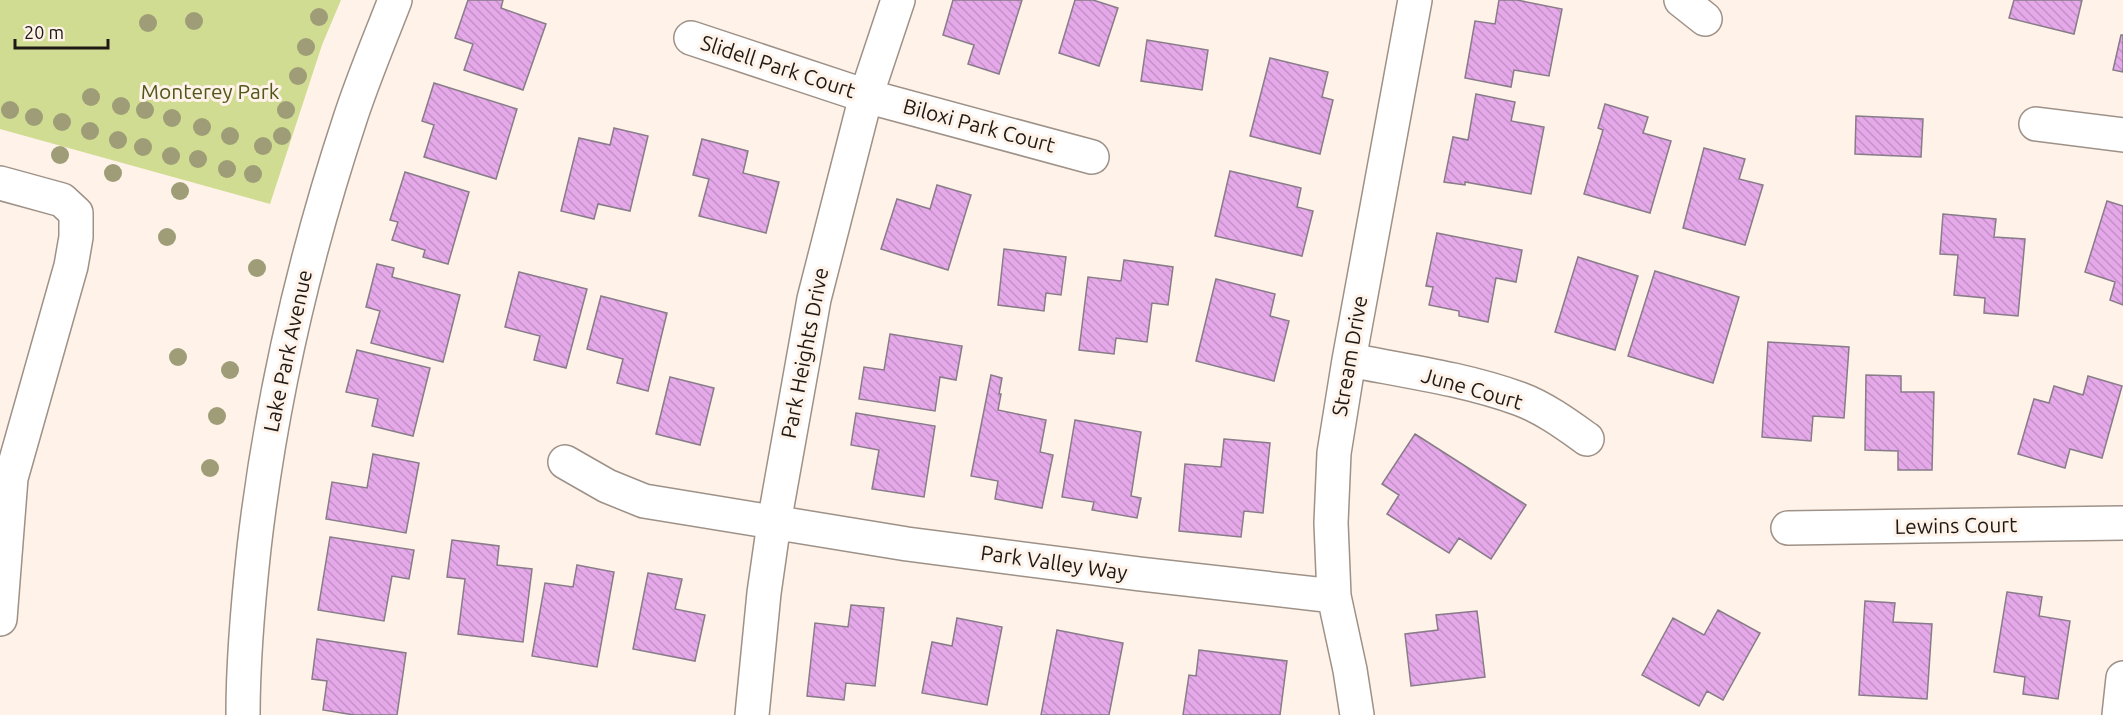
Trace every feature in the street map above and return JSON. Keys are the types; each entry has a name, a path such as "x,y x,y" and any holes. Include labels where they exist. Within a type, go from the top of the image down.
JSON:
{"street":[{"name":"Lake Park Avenue","path":"243,715 249,591 261,488 285,351 310,249 347,128 395,0"},
{"name":"Park Heights Drive","path":"752,715 764,593 774,523 814,298 866,96 898,0"},
{"name":"Stream Drive","path":"1357,715 1334,596 1331,523 1334,453 1415,0"},
{"name":"Slidell Park Court","path":"691,38 866,96"},
{"name":"Biloxi Park Court","path":"866,96 1092,156"},
{"path":"2036,124 2123,135"},
{"path":"0,183 62,200 76,213 76,237 71,266 11,478 0,619"},
{"name":"June Court","path":"1349,360 1444,378 1520,400 1557,418 1587,439"},
{"name":"Park Valley Way","path":"565,462 607,486 644,501 907,544 1129,573 1334,596"},
{"name":"Lewins Court","path":"1788,528 2123,523"},
{"path":"2119,715 2123,678"}],"green space":[{"name":"Monterey Park","path":"0,0 341,0 322,45 270,204 0,129"}],"building":[{"path":"468,0 503,0 501,8 546,24 523,90 464,70 473,44 455,38"},
{"path":"953,0 1022,0 999,74 968,64 974,45 943,35"},
{"path":"1075,0 1093,0 1118,8 1099,66 1059,53"},
{"path":"1499,0 1517,0 1562,9 1549,76 1514,70 1511,87 1465,78 1475,21 1495,24"},
{"path":"2014,0 2082,0 2074,34 2009,18"},
{"path":"2121,35 2123,35 2123,72 2113,70"},
{"path":"1147,40 1208,50 1202,90 1141,81"},
{"path":"1270,58 1328,72 1322,97 1333,100 1320,154 1250,136"},
{"path":"434,83 517,109 496,179 424,157 434,125 422,121"},
{"path":"1476,94 1515,102 1511,121 1544,127 1531,194 1465,182 1465,185 1444,182 1453,137 1468,140"},
{"path":"1605,104 1648,117 1643,133 1671,141 1650,213 1584,194 1603,130 1598,128"},
{"path":"1856,116 1923,119 1921,157 1855,154"},
{"path":"614,128 648,136 630,211 598,204 594,219 561,211 579,138 610,145"},
{"path":"702,139 748,151 743,173 779,182 766,233 699,216 709,179 693,175"},
{"path":"1704,148 1745,159 1739,179 1763,185 1745,245 1683,228"},
{"path":"1230,171 1301,188 1297,207 1313,211 1302,256 1215,236"},
{"path":"405,172 469,192 448,264 423,257 425,250 392,240 398,222 390,220"},
{"path":"937,185 971,195 948,270 881,249 897,199 930,209"},
{"path":"2107,201 2123,206 2123,305 2110,300 2115,282 2085,272"},
{"path":"1943,214 1996,219 1994,237 2025,239 2018,316 1984,313 1985,298 1954,295 1958,255 1940,254"},
{"path":"1437,233 1522,250 1516,282 1496,278 1488,322 1459,316 1459,311 1429,305 1433,287 1426,286"},
{"path":"1004,249 1066,257 1061,295 1046,293 1044,311 998,305"},
{"path":"1578,257 1638,276 1615,350 1555,332"},
{"path":"1124,260 1173,267 1168,305 1152,303 1147,342 1116,338 1114,354 1079,350 1088,277 1121,281"},
{"path":"377,264 394,268 392,277 460,295 443,362 371,343 380,311 366,307"},
{"path":"1655,271 1739,297 1713,383 1628,356"},
{"path":"519,272 587,289 566,368 534,360 540,336 505,327"},
{"path":"1216,279 1275,294 1270,316 1289,321 1274,381 1196,361"},
{"path":"601,296 667,313 648,391 617,383 623,359 587,349"},
{"path":"890,334 962,346 956,380 940,377 935,411 859,399 864,367 884,370"},
{"path":"1768,342 1849,347 1844,418 1813,416 1811,441 1762,437"},
{"path":"357,350 430,368 413,436 372,426 378,399 346,392"},
{"path":"991,375 1002,378 998,410 1046,420 1040,452 1053,455 1042,508 995,499 998,481 971,476"},
{"path":"1866,375 1901,376 1901,392 1934,392 1932,470 1898,470 1898,451 1865,450"},
{"path":"2088,376 2122,386 2102,458 2070,449 2065,468 2018,454 2034,399 2049,403 2054,386 2083,395"},
{"path":"670,377 714,388 700,445 656,434"},
{"path":"856,413 935,426 924,497 872,489 879,450 851,445"},
{"path":"1075,420 1141,432 1131,496 1141,498 1137,518 1092,510 1094,502 1062,497"},
{"path":"1415,434 1526,505 1491,559 1459,538 1449,553 1387,514 1399,495 1382,484"},
{"path":"1224,439 1270,443 1263,513 1244,511 1241,537 1179,531 1185,464 1221,467"},
{"path":"373,454 419,463 406,533 326,519 332,482 367,488"},
{"path":"330,537 414,550 409,579 392,576 384,621 318,610"},
{"path":"452,540 499,546 497,565 532,569 523,642 458,634 465,579 447,577"},
{"path":"577,565 614,572 597,667 532,656 545,583 573,587"},
{"path":"648,573 682,579 675,609 705,615 695,661 633,649"},
{"path":"2007,592 2042,597 2039,616 2070,621 2058,699 2023,694 2025,677 1994,672"},
{"path":"1865,601 1895,603 1893,622 1932,624 1927,699 1859,695"},
{"path":"851,605 884,608 875,686 846,683 844,700 807,696 815,623 848,627"},
{"path":"1718,610 1760,633 1723,700 1707,691 1699,706 1642,675 1673,618 1704,635"},
{"path":"1477,611 1485,677 1411,686 1405,634 1438,630 1436,615"},
{"path":"957,618 1002,627 987,705 922,693 932,642 952,646"},
{"path":"1057,630 1123,643 1109,715 1041,715"},
{"path":"317,639 406,653 397,715 354,715 323,710 327,681 312,679"},
{"path":"1199,650 1287,661 1280,715 1183,715 1189,675 1196,676"}]}
